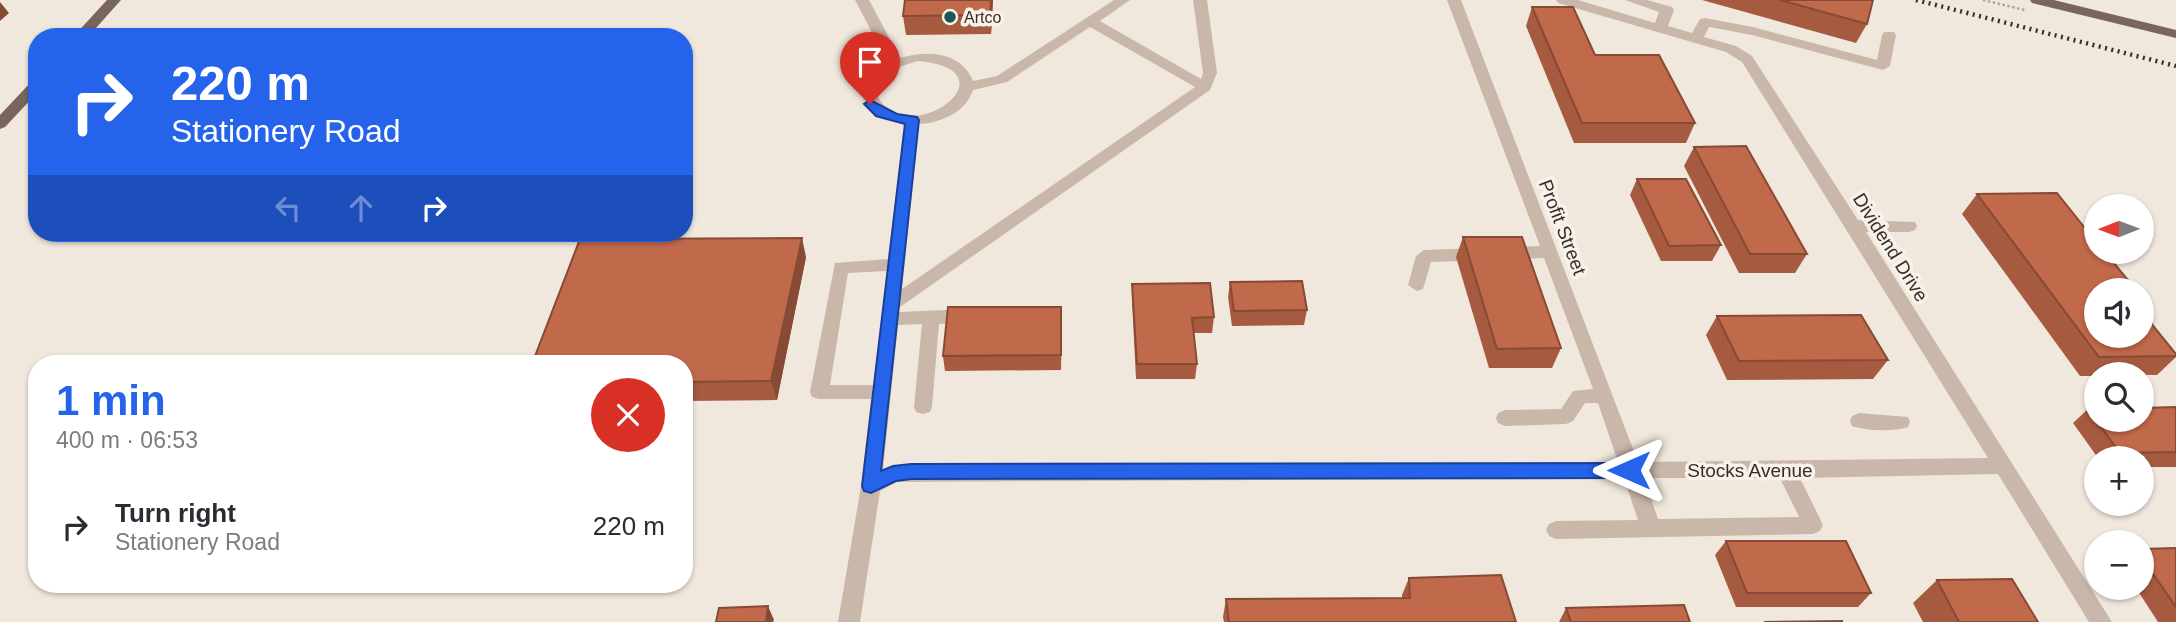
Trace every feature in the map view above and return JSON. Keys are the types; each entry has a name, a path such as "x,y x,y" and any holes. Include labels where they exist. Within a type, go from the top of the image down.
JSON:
{"main road":[{"path":"88,28 114,0"},
{"path":"2037,0 2176,34"},
{"path":"0,124 28,94"}],"street":[{"path":"862,0 895,62"},
{"path":"968,87 1002,79 1124,0"},
{"path":"891,312 1205,87 1210,73 1200,0"},
{"name":"Profit Street","path":"1454,0 1605,396 1651,528"},
{"name":"Dividend Drive","path":"1563,0 1731,50 1747,60 1766,86 2101,622"},
{"path":"1632,0 1667,10 1660,29"},
{"path":"1089,21 1205,87"},
{"path":"1695,40 1705,22 1753,31 1883,66 1889,35"},
{"path":"1731,50 1753,31"},
{"path":"918,57 948,62 966,77 968,87 965,97 950,110 929,119 895,118 880,113 870,104 866,94 868,84 875,74 895,62 918,57"},
{"path":"849,622 871,486 912,120"},
{"path":"1853,226 1909,226"},
{"path":"1417,285 1424,256 1550,252"},
{"path":"881,392 819,392 841,267 896,265"},
{"path":"891,312 931,318 975,316"},
{"path":"923,407 931,318"},
{"path":"1505,418 1566,416 1580,396 1605,396"},
{"path":"1859,421 1901,422"},
{"name":"Stocks Avenue","path":"871,486 893,474 911,472 1786,470 2002,466"},
{"path":"1556,530 1813,525 1786,470"}],"building":[{"path":"905,0 991,0 990,15 903,16"},
{"path":"1780,0 1873,0 1867,24"},
{"path":"1532,7 1573,7 1595,55 1659,55 1695,123 1582,123"},
{"path":"1746,146 1807,254 1750,254 1694,147"},
{"path":"1637,179 1686,179 1721,245 1669,246"},
{"path":"2057,193 2084,227 2084,264 2115,264 2126,278 2084,278 2084,337 1977,194"},
{"path":"1463,237 1522,237 1561,348 1497,349"},
{"path":"693,238 802,238 771,381 693,382 693,355 535,355 579,242 693,242"},
{"path":"1302,281 1307,310 1234,311 1230,282"},
{"path":"1210,283 1214,317 1192,318 1197,364 1137,364 1132,284"},
{"path":"948,307 1061,307 1061,355 943,356"},
{"path":"1861,315 1888,360 1739,361 1717,316"},
{"path":"2154,327 2176,354 2176,356 2099,357 2092,348 2154,348"},
{"path":"2176,407 2176,452 2154,452 2154,446 2115,446 2105,432 2154,432 2154,408"},
{"path":"1726,541 1846,541 1871,593 1747,593"},
{"path":"2176,548 2176,607 2154,575 2154,549"},
{"path":"1501,575 1516,622 1229,622 1226,599 1410,598 1409,578"},
{"path":"2012,579 2038,622 1959,622 1937,580"},
{"path":"1684,605 1690,622 1571,622 1566,608"},
{"path":"768,606 766,622 716,622 719,608"},
{"path":"1842,621 1842,622 1764,622"}],"railway":[{"path":"1916,0 2176,66"}],"place":[{"name":"Artco","path":"950,17"}],"route":[{"path":"870,104 880,113 912,120 871,486 893,474 911,472 1629,470"}]}
